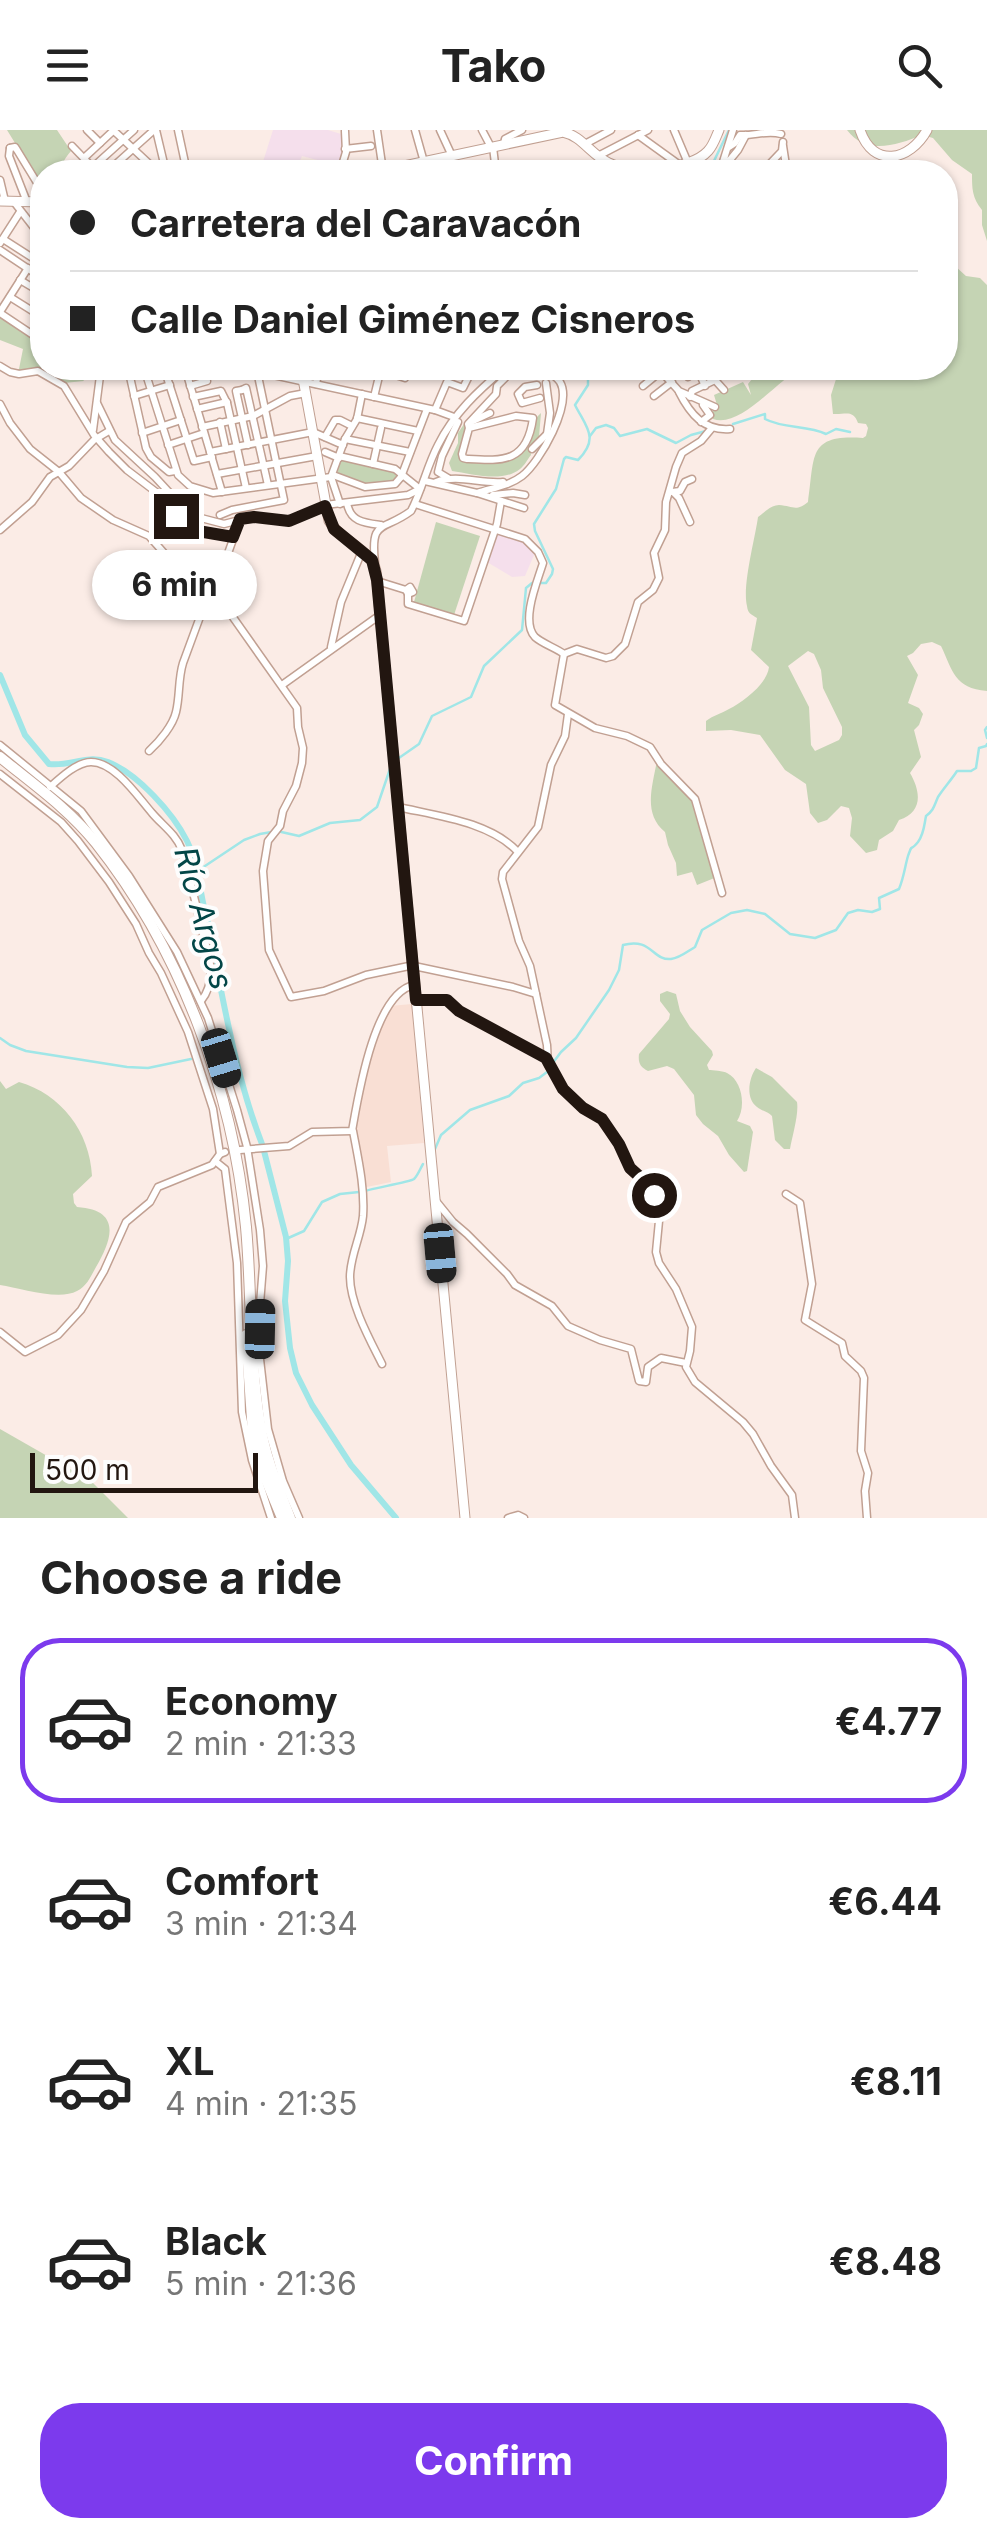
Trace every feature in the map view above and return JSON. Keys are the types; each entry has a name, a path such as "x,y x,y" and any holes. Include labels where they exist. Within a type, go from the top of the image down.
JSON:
{"highway":[{"path":"0,761 64,816 92,847 156,947 192,1026 220,1111 234,1178 251,1416 276,1518"},
{"path":"0,761 72,816 95,842 164,950 199,1031 234,1145 246,1231 260,1424 269,1464 290,1518"}],"main road":[{"path":"693,160 706,153 719,130"},
{"path":"860,130 868,148 887,156 917,144 926,130"},
{"path":"433,160 492,147 510,138 559,132 580,140 605,160"},
{"path":"6,201 30,200"},
{"path":"305,381 313,432 328,477 325,504 334,529 371,557 377,580 464,1518"}],"street":[{"path":"87,130 100,143"},
{"path":"72,146 84,158 114,130 147,160"},
{"path":"104,160 134,130"},
{"path":"121,160 155,130"},
{"path":"155,130 160,160"},
{"path":"178,130 184,160"},
{"path":"337,130 348,131 344,160"},
{"path":"377,130 379,160"},
{"path":"415,130 423,160"},
{"path":"440,130 452,156"},
{"path":"482,130 494,160"},
{"path":"510,138 522,130"},
{"path":"580,140 611,130"},
{"path":"598,156 648,130"},
{"path":"674,130 683,160"},
{"path":"724,160 733,130"},
{"path":"729,148 740,135 773,131 782,135"},
{"path":"638,135 676,160"},
{"path":"782,135 785,160"},
{"path":"776,160 782,151 782,135"},
{"path":"730,160 746,136"},
{"path":"346,150 371,146"},
{"path":"30,169 18,150 10,148 9,156 30,212"},
{"path":"0,180 6,201"},
{"path":"1,244 30,194"},
{"path":"1,244 30,259"},
{"path":"1,244 28,268 0,313 30,333"},
{"path":"20,280 30,286"},
{"path":"10,296 30,309"},
{"path":"0,366 19,374 30,373"},
{"path":"53,380 64,386 180,504 202,518"},
{"path":"100,380 95,438 192,530 233,537"},
{"path":"131,380 146,448 170,472 176,469"},
{"path":"148,380 182,481 213,493 328,477 365,487 396,484 418,431 448,382 463,388 467,380"},
{"path":"168,380 194,462 226,449 313,432 344,442 410,452"},
{"path":"188,380 222,492"},
{"path":"220,515 283,501 278,463 257,380"},
{"path":"374,397 378,380"},
{"path":"328,652 333,645 341,602 371,557 375,535 382,525 408,514 425,484 438,445 473,396 494,380"},
{"path":"472,422 516,416 533,418 519,450 510,458 492,462 463,458 472,422 496,394 501,380"},
{"path":"477,493 506,485 527,472 548,437 563,399 558,380"},
{"path":"644,386 650,380"},
{"path":"654,396 671,380 700,422 711,429 730,430"},
{"path":"702,380 705,386"},
{"path":"700,422 710,415 694,398 692,390 715,380 724,390"},
{"path":"190,386 207,381"},
{"path":"168,446 220,422 252,416 287,397 305,381 431,410 456,420"},
{"path":"134,396 170,384"},
{"path":"540,398 522,402 518,394 525,386 542,384 550,402 548,437"},
{"path":"248,445 236,391 246,388 268,485"},
{"path":"194,398 220,390 246,488"},
{"path":"679,391 715,408"},
{"path":"328,477 357,418 362,394"},
{"path":"197,409 226,402"},
{"path":"0,404 30,448 88,504 149,536 180,572 211,587 297,708 304,755 278,831 268,841 262,871 274,965 292,998 411,966 536,994"},
{"path":"472,422 490,413"},
{"path":"357,418 418,431"},
{"path":"142,433 181,420"},
{"path":"325,438 335,420 352,426"},
{"path":"448,478 438,472 456,420"},
{"path":"220,422 226,449"},
{"path":"373,464 381,428"},
{"path":"415,504 525,539 542,564 532,595 531,630 536,638 564,654 577,650 606,658 625,644 638,602 655,588 659,578 654,552 666,526 666,502 682,454 702,441 711,429"},
{"path":"0,530 32,502 50,477 69,466 95,438 109,431"},
{"path":"532,448 548,437"},
{"path":"217,474 321,454 373,464 425,484 477,493 524,508"},
{"path":"328,477 350,514 358,520 382,525"},
{"path":"177,516 224,524 254,517 290,519 325,504 408,496 425,484 448,478 506,485"},
{"path":"690,522 683,488 692,479"},
{"path":"672,490 680,492 683,488"},
{"path":"672,490 686,511"},
{"path":"487,496 525,495"},
{"path":"377,580 407,592 408,604 463,622 495,530 501,500"},
{"path":"256,514 290,519"},
{"path":"149,751 175,716 180,675 240,519"},
{"path":"282,685 380,614"},
{"path":"336,632 337,640 346,640"},
{"path":"564,654 556,706 595,728 648,746 691,794 722,893"},
{"path":"546,1058 547,1045 530,966 502,879 540,824 550,765 565,736 568,714"},
{"path":"0,745 80,811 129,876 178,952 201,1001 238,1110 258,1218 262,1272 260,1360 268,1426 279,1469 299,1518"},
{"path":"50,787 85,763 105,766 136,793 180,844 210,953 209,987 201,1001"},
{"path":"0,774 60,822 110,882 141,933 188,1032 213,1109 225,1168 237,1263 242,1412 255,1470 276,1518"},
{"path":"398,806 496,834 518,852"},
{"path":"382,1364 362,1322 350,1277 363,1207 353,1130 358,1092 372,1042 390,1006 406,988 414,985"},
{"path":"416,1000 447,1000 459,1011 546,1058 563,1089 602,1119 630,1168 653,1192 658,1221 656,1252 692,1326 686,1363 695,1382 752,1434 792,1495 795,1518"},
{"path":"243,1150 289,1146 312,1132 353,1130"},
{"path":"0,1332 25,1352 58,1335 88,1298 126,1222 150,1202 158,1186 212,1165 220,1156"},
{"path":"786,1194 800,1204 812,1284 805,1320 842,1343 845,1356 864,1378 862,1452 868,1473 867,1518"},
{"path":"435,1200 515,1285 552,1306 568,1326 631,1349 639,1380 646,1382 648,1367 661,1358 686,1363"},
{"path":"262,1272 266,1289"},
{"path":"508,1518 524,1518"}],"shaded area":[{"path":"273,130 328,130 341,134 341,160 302,156 300,160 264,160"},
{"path":"496,533 528,543 534,555 525,576 512,577 487,562"},
{"path":"412,1004 424,1143 387,1146 391,1182 362,1188 353,1130 370,1045 390,1006"}],"green space":[{"path":"7,130 57,130 71,151 64,160 30,160 30,167"},
{"path":"847,130 987,130 987,241 982,210 973,193 972,174 958,160 952,160 933,138 922,135 892,145 872,146"},
{"path":"958,269 987,285 987,691 961,682 941,646 932,642 921,644 907,656 918,675 908,703 923,714 914,730 921,757 910,773 918,801 893,831 879,840 877,850 866,853 850,836 849,808 841,806 818,823 810,813 806,784 785,770 760,735 706,731 706,721 748,697 764,680 769,667 751,650 757,618 748,611 746,597 758,517 776,505 797,508 808,502 814,460 823,444 866,436 866,424 858,423 851,414 833,414 831,395 836,380 958,380","holes":["808,651 814,654 823,688 842,735 815,751 811,745 809,707 788,666"]},
{"path":"0,316 30,335 30,372 13,371 19,369 23,349 0,340"},
{"path":"751,380 784,380 735,417 713,419 717,405 714,395 743,382 751,395 748,384"},
{"path":"541,413 539,437 520,469 496,477 452,471 449,463 464,424 461,457 505,459 518,449"},
{"path":"344,459 396,471 398,481 366,486 337,473"},
{"path":"436,522 480,536 454,615 414,602"},
{"path":"657,760 691,794 717,877 697,885 692,872 677,876 665,832 651,807"},
{"path":"660,994 676,994 690,1027 712,1051 709,1070 727,1073 740,1088 737,1121 750,1126 753,1132 747,1171 696,1115 694,1095 674,1069 667,1066 648,1071 640,1064 639,1054 669,1019 670,1014 660,1001"},
{"path":"756,1068 772,1077 797,1102 790,1149 784,1149 775,1140 772,1116 751,1099 750,1082"},
{"path":"0,1081 6,1089 19,1082 48,1096 70,1117 86,1144 92,1176 73,1194 74,1203 101,1214 107,1220 109,1236 88,1280 69,1294 0,1285"},
{"path":"0,1429 91,1481 128,1518 0,1518"}],"waterway":[{"path":"714,160 729,130"},
{"path":"396,760 419,744 432,716 471,697 484,666 522,630 526,588 532,583 546,583 552,574 534,524 556,489 564,459 578,460 588,445 589,432 575,405 588,380"},
{"path":"733,424 765,414 765,419 780,424 826,434 836,429 850,432"},
{"path":"590,436 596,428 606,425 620,436 647,429 676,443 706,431"},
{"name":"Río Argos","path":"0,675 25,735 49,764 92,759 119,768 154,796 187,841 197,871 236,1060 262,1144"},
{"path":"987,727 987,738"},
{"path":"552,1064 576,1038 609,990 619,970 623,945 640,944 671,959 695,947 702,930 731,913 747,910 765,914 790,934 815,938 836,930 848,913 880,909 879,898 899,889 910,849 920,839 926,816 938,797 957,771 976,768 979,748 987,744"},
{"path":"196,872 244,840 260,834 277,831 299,836 330,823 360,820 377,807 391,766"},
{"path":"0,1038 26,1051 127,1067 148,1068 191,1059"},
{"path":"435,1149 441,1135 470,1110 509,1096 523,1083 547,1072"},
{"name":"Río Argos","path":"264,1151 286,1237 285,1301 296,1373 351,1465 396,1518"},
{"path":"365,1191 414,1179 423,1164"},
{"path":"286,1239 304,1231 322,1202 340,1194 359,1192"}],"route":[{"path":"176,516 192,530 233,537 240,519 289,521 325,506 334,529 375,564 416,1000 447,1000 459,1011 546,1058 563,1089 602,1119 630,1168 654,1195"}]}
